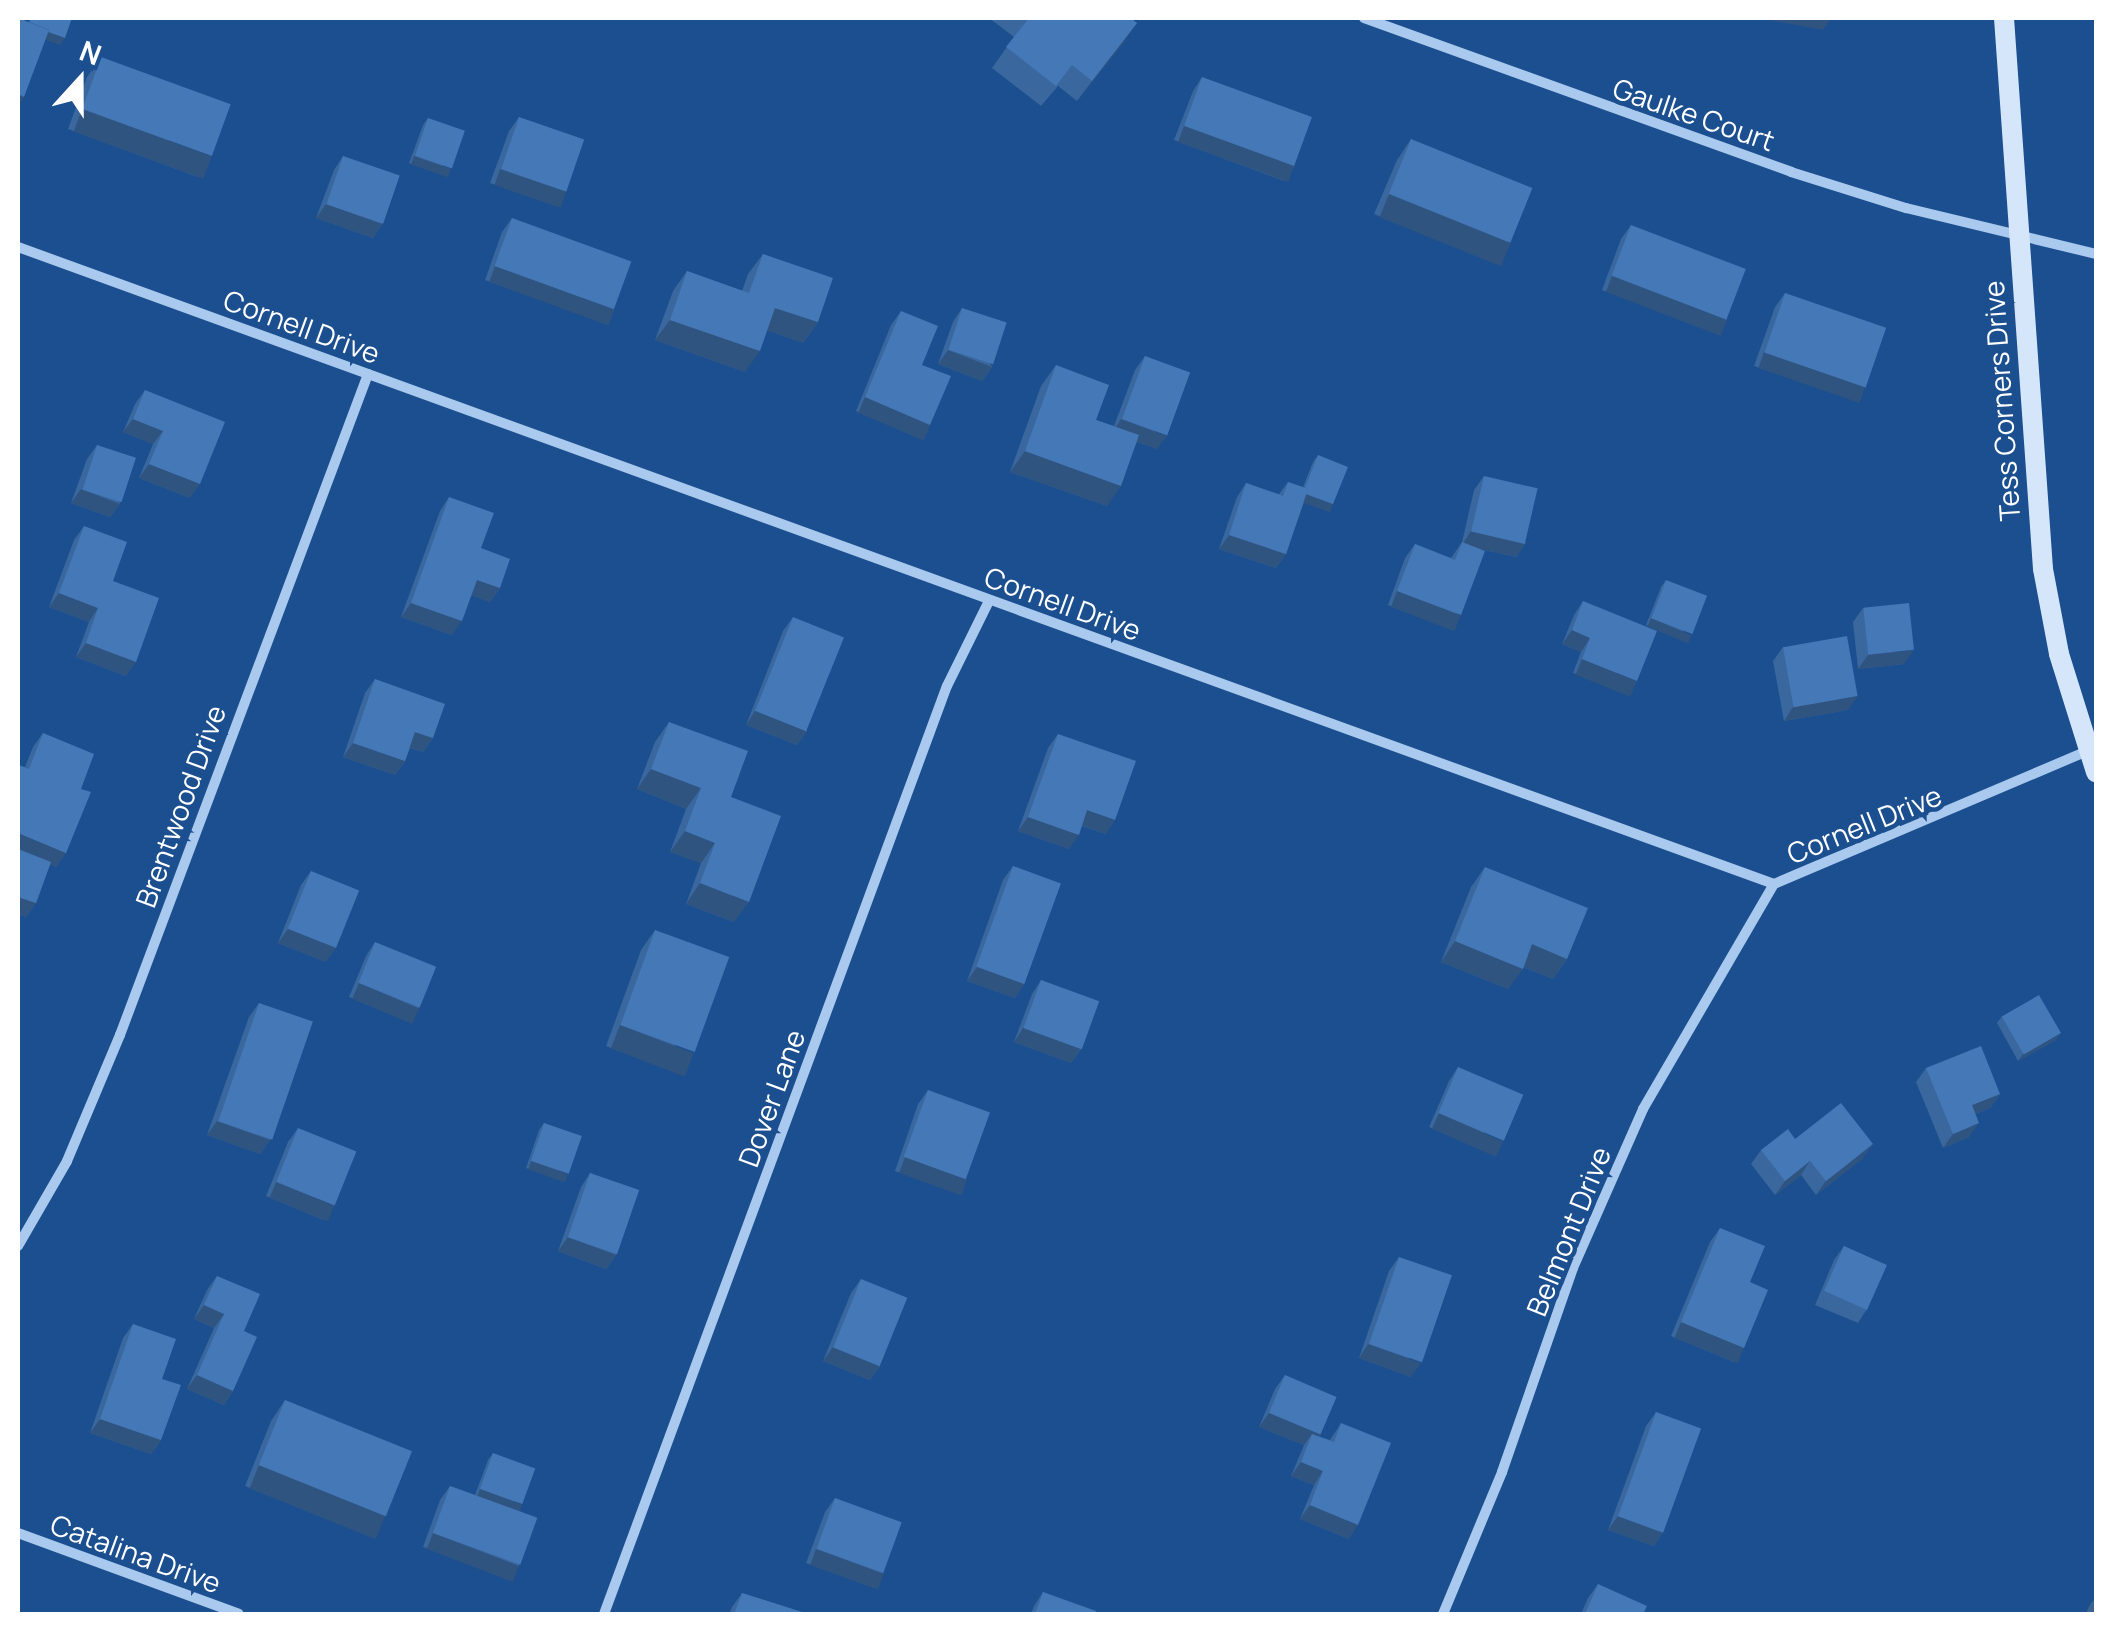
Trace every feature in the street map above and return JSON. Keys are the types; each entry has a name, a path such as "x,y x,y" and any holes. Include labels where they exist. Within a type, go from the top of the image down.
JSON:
{"street":[{"name":"Gaulke Court","path":"1364,18 1791,172 1906,208 2016,231 2096,254"},
{"name":"Tess Corners Drive","path":"2004,18 2016,231 2043,568 2087,750 2096,772"},
{"name":"Cornell Drive","path":"18,247 1774,884 2087,750"},
{"name":"Brentwood Drive","path":"18,1246 68,1162 120,1035 368,374"},
{"name":"Dover Lane","path":"604,1614 947,686 990,600"},
{"name":"Belmont Drive","path":"1443,1614 1502,1472 1573,1268 1643,1109 1774,884"},
{"name":"Catalina Drive","path":"18,1533 239,1614"}],"building":[{"path":"18,18 49,30 24,97 18,94"},
{"path":"31,18 72,18 65,38 29,22"},
{"path":"1029,18 1130,18 1137,23 1092,81 1072,65 1056,86 1006,47"},
{"path":"101,57 231,104 212,156 82,109"},
{"path":"1202,77 1312,117 1294,166 1184,126"},
{"path":"519,117 584,139 566,191 501,169"},
{"path":"428,118 465,131 452,169 415,156"},
{"path":"1411,139 1532,188 1510,243 1389,194"},
{"path":"343,156 400,176 383,224 326,204"},
{"path":"512,218 631,261 614,309 495,266"},
{"path":"1631,225 1746,269 1726,319 1612,275"},
{"path":"763,254 833,278 818,322 775,308 760,351 670,320 687,271 749,293"},
{"path":"1785,293 1886,328 1866,387 1764,353"},
{"path":"962,308 1007,323 993,364 948,350"},
{"path":"901,311 938,326 922,365 951,376 930,425 865,397"},
{"path":"1145,356 1190,372 1167,435 1122,419"},
{"path":"1056,365 1109,385 1096,420 1139,435 1121,486 1025,451"},
{"path":"145,390 225,422 200,484 149,464 163,431 133,419"},
{"path":"97,445 136,458 121,502 82,490"},
{"path":"1318,455 1348,467 1333,504 1306,494"},
{"path":"1484,476 1538,488 1525,544 1471,532"},
{"path":"1288,482 1308,489 1286,554 1229,535 1246,483 1283,496"},
{"path":"449,497 494,513 481,548 510,559 500,588 477,580 462,621 411,603"},
{"path":"84,526 127,542 113,581 159,598 136,662 86,643 98,608 59,593"},
{"path":"1462,542 1485,551 1461,615 1397,591 1415,544 1455,560"},
{"path":"1666,580 1707,596 1692,634 1651,618"},
{"path":"1583,601 1657,631 1637,681 1582,659 1590,638 1572,630"},
{"path":"1909,603 1914,650 1868,655 1863,608"},
{"path":"793,617 844,638 806,731 755,711"},
{"path":"1847,636 1858,696 1794,707 1783,647"},
{"path":"375,679 445,704 433,738 415,732 405,761 353,743"},
{"path":"669,722 748,751 731,797 781,816 749,902 700,883 715,843 685,831 701,788 651,769"},
{"path":"43,733 94,754 81,789 91,792 66,853 18,833 18,765 29,769"},
{"path":"1058,734 1136,761 1115,820 1087,810 1079,835 1028,817"},
{"path":"18,849 51,862 36,903 18,897"},
{"path":"1013,866 1061,883 1024,984 976,967"},
{"path":"1485,867 1588,908 1567,959 1532,944 1523,969 1455,941"},
{"path":"311,871 359,890 336,948 288,928"},
{"path":"655,930 729,957 695,1052 620,1025"},
{"path":"375,942 436,967 420,1008 359,983"},
{"path":"1041,980 1099,1001 1082,1049 1024,1028"},
{"path":"2039,995 2061,1033 2024,1055 2002,1016"},
{"path":"259,1003 313,1022 272,1140 218,1121"},
{"path":"1981,1046 2000,1094 1972,1105 1979,1123 1953,1134 1926,1068"},
{"path":"1458,1067 1523,1095 1504,1141 1438,1113"},
{"path":"928,1090 990,1113 966,1179 904,1157"},
{"path":"1841,1103 1873,1144 1826,1181 1810,1161 1785,1181 1761,1150 1788,1129 1795,1139"},
{"path":"544,1123 582,1136 569,1174 531,1161"},
{"path":"298,1128 356,1152 335,1205 276,1182"},
{"path":"590,1173 639,1190 617,1254 568,1237"},
{"path":"1720,1228 1765,1246 1750,1282 1768,1290 1744,1348 1681,1322"},
{"path":"1844,1246 1887,1265 1867,1310 1824,1291"},
{"path":"1399,1257 1452,1275 1422,1362 1369,1344"},
{"path":"217,1276 260,1294 244,1331 257,1337 233,1391 197,1375 224,1314 204,1305"},
{"path":"861,1279 907,1298 880,1366 833,1348"},
{"path":"133,1324 176,1339 162,1379 181,1385 161,1440 100,1419"},
{"path":"1285,1375 1337,1397 1321,1435 1269,1413"},
{"path":"285,1400 412,1451 386,1516 259,1465"},
{"path":"1656,1412 1701,1428 1663,1533 1618,1516"},
{"path":"1341,1423 1391,1443 1358,1525 1310,1505 1323,1471 1301,1462 1312,1434 1334,1442"},
{"path":"493,1453 535,1468 522,1504 480,1489"},
{"path":"450,1486 537,1518 520,1565 433,1533"},
{"path":"835,1498 902,1522 883,1573 817,1549"},
{"path":"1598,1584 1647,1606 1643,1614 1585,1614"},
{"path":"1043,1592 1096,1611 1095,1614 1035,1614"},
{"path":"742,1593 808,1614 734,1614"}],"waterway":[{"path":"2092,1614 2096,1606"}]}
